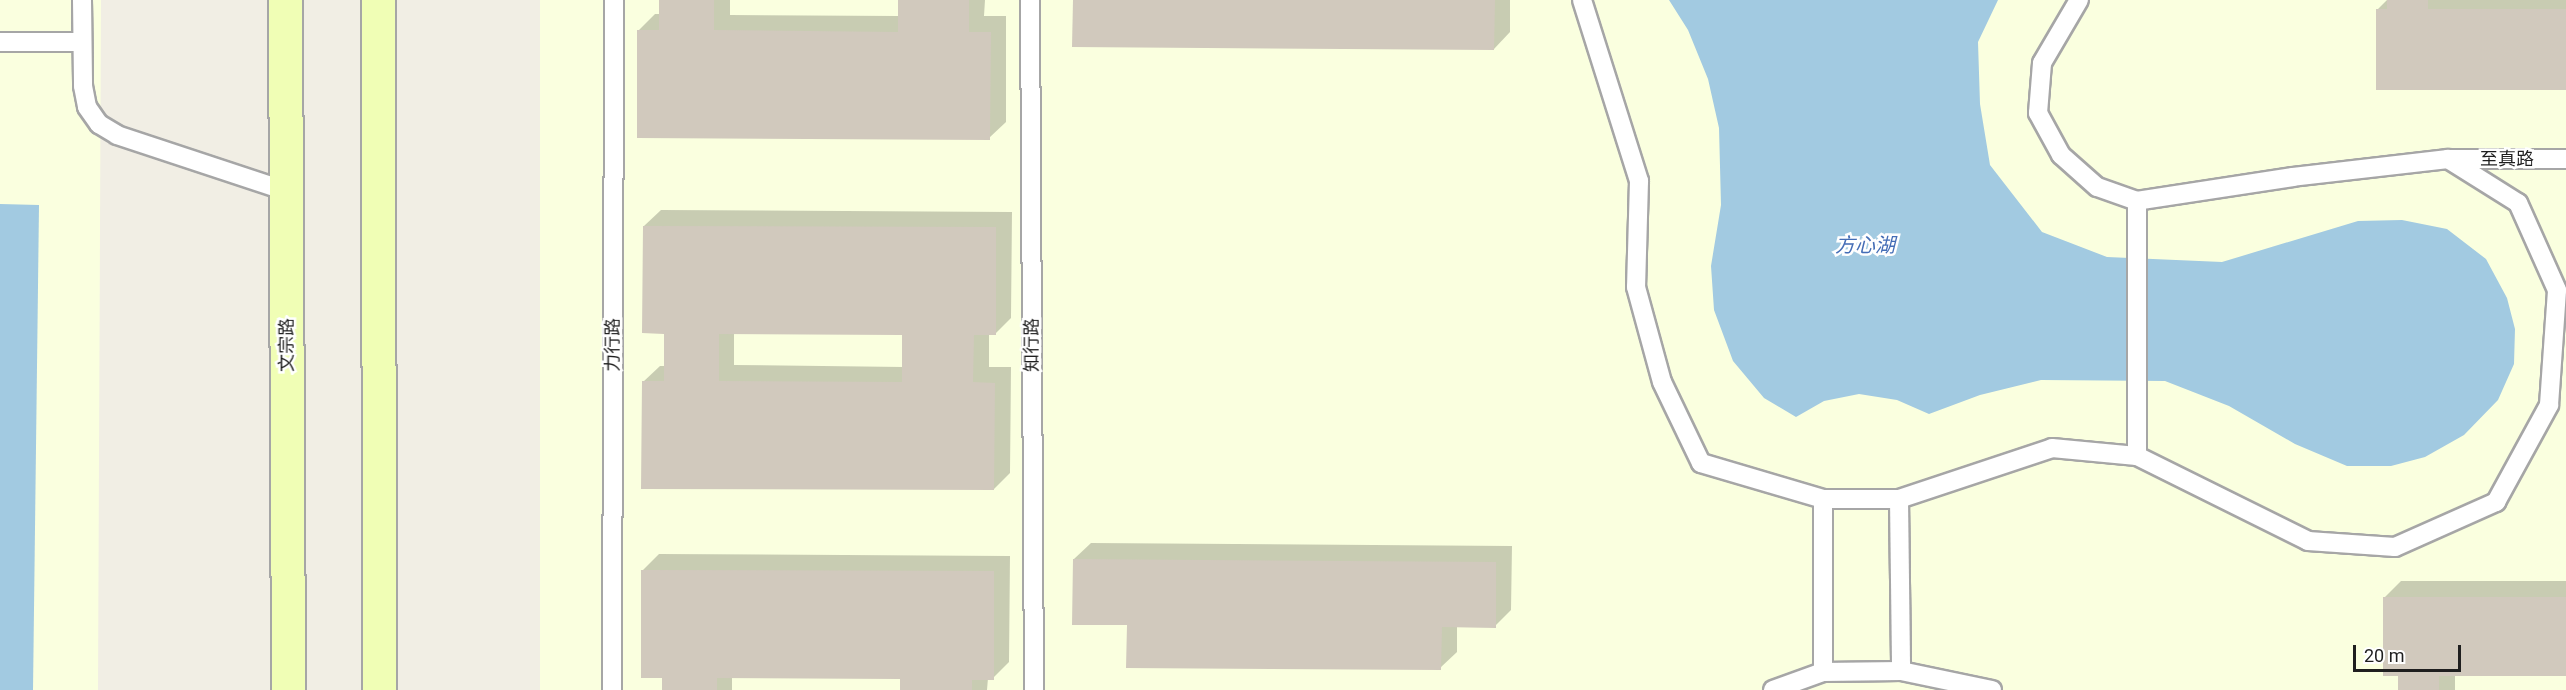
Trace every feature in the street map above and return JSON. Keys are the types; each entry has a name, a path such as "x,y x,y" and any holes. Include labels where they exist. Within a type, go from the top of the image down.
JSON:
{"street":[{"name":"文宗路","path":"285,0 288,690"},
{"path":"378,0 379,690"}],"lane":[{"path":"82,0 83,86 87,107 99,124 117,135 286,191"},
{"name":"力行路","path":"612,690 614,0"},
{"name":"知行路","path":"1030,0 1034,690"},
{"path":"1582,0 1639,181 1636,287 1662,382 1701,463 1823,499 1899,499 2052,448 2138,456 2308,541 2395,548 2496,502 2548,405 2558,290 2518,203 2448,159"},
{"path":"2079,0 2042,63 2038,113 2061,155 2068,162 2097,187 2138,201 2138,456"},
{"path":"0,42 82,42"},
{"name":"至真路","path":"2138,201 2293,177 2448,159 2566,159"},
{"path":"1823,499 1823,672"},
{"path":"1899,499 1901,670"},
{"path":"1773,690 1823,672 1901,670 1992,690"}],"shaded area":[{"path":"0,0 101,0 98,690 0,690"},
{"path":"540,0 2566,0 2566,690 540,690"}],"water":[{"name":"方心湖","path":"1669,0 1998,0 1978,42 1980,104 1990,165 2042,232 2107,257 2222,262 2358,221 2402,220 2447,229 2486,259 2507,298 2515,329 2514,364 2498,400 2464,435 2425,457 2391,466 2347,466 2295,444 2229,406 2165,381 2041,380 1980,395 1929,414 1897,400 1859,394 1824,401 1796,417 1764,398 1733,361 1714,310 1711,266 1721,205 1719,128 1708,79 1688,30"},
{"path":"0,204 39,205 33,690 0,690"}],"building":[{"path":"659,0 714,0 714,30 898,32 898,0 969,0 969,32 991,32 990,140 637,138 637,30 659,30"},
{"path":"1073,0 1495,0 1494,50 1072,47"},
{"path":"2387,0 2428,0 2428,9 2566,9 2566,90 2376,90 2376,9 2387,9"},
{"path":"643,226 996,227 996,335 974,335 973,382 995,383 994,490 641,489 642,381 664,381 664,334 642,333","holes":["719,334 902,335 902,382 719,381"]},
{"path":"1073,559 1496,562 1496,628 1442,627 1441,670 1126,668 1127,625 1072,625"},
{"path":"641,570 994,571 994,680 972,680 972,690 900,690 900,679 717,678 717,690 662,690 662,678 641,678"},
{"path":"2383,597 2566,597 2566,676 2439,676 2439,690 2398,690 2398,676 2383,676"}]}
